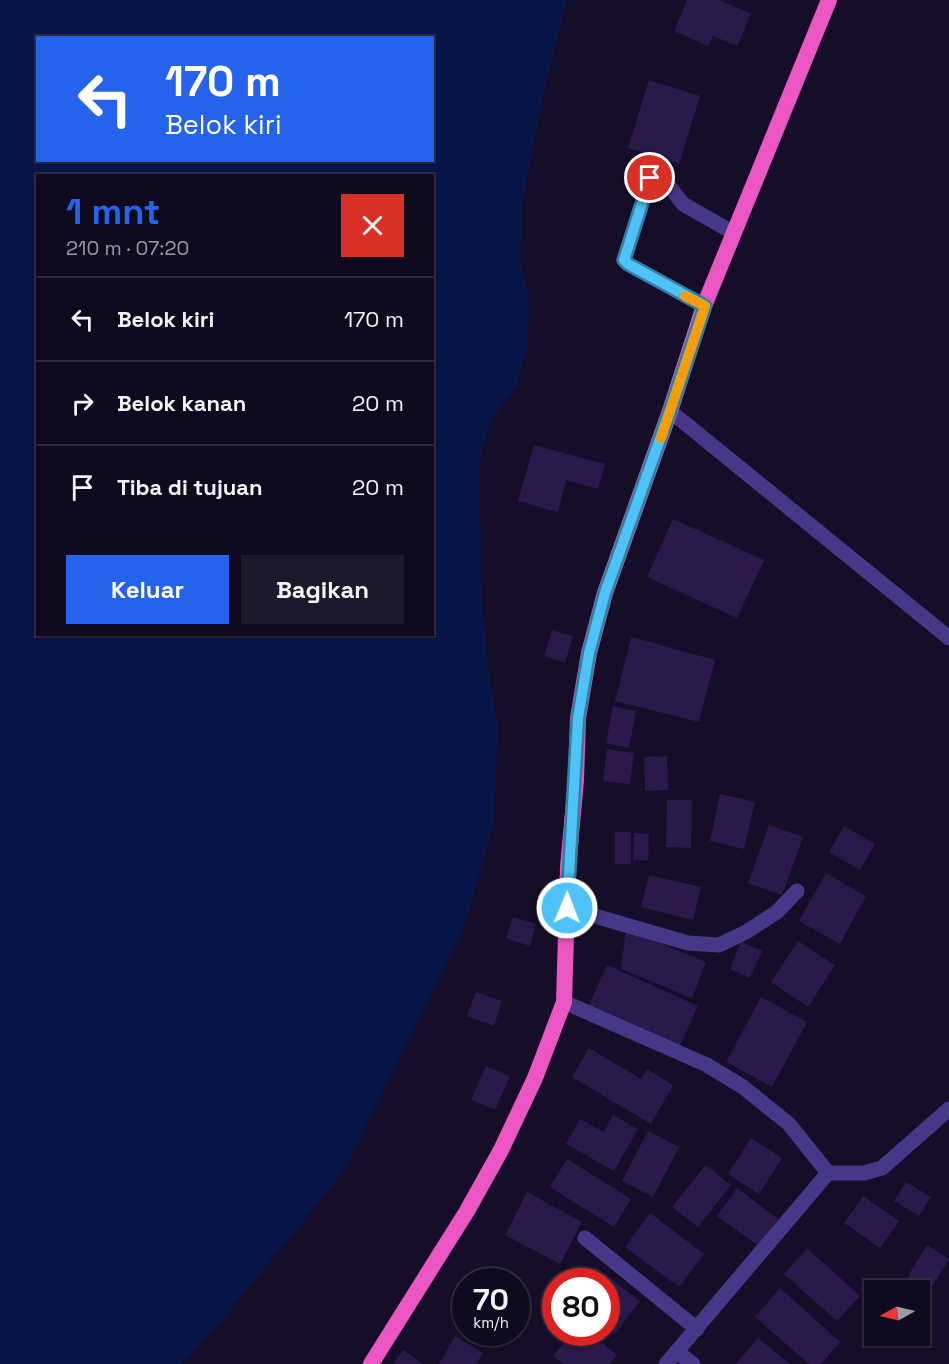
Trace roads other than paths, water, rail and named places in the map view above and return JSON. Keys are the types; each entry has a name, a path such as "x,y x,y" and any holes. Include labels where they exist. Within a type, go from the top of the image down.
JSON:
{"highway":[{"path":"371,1364 467,1211 501,1150 535,1078 564,1002 578,718 589,653 605,593 705,306 829,0"}],"street":[{"path":"705,306 624,260 650,178 657,176 669,186 683,204 734,233"},
{"path":"670,411 949,638"},
{"path":"567,908 688,943 719,945 746,932 777,912 797,891"},
{"path":"564,1002 707,1065 743,1087 789,1124 828,1173"},
{"path":"828,1173 864,1173 882,1168 949,1108"},
{"path":"666,1364 828,1173"},
{"path":"585,1238 698,1329"},
{"path":"677,1352 693,1364"}]}
